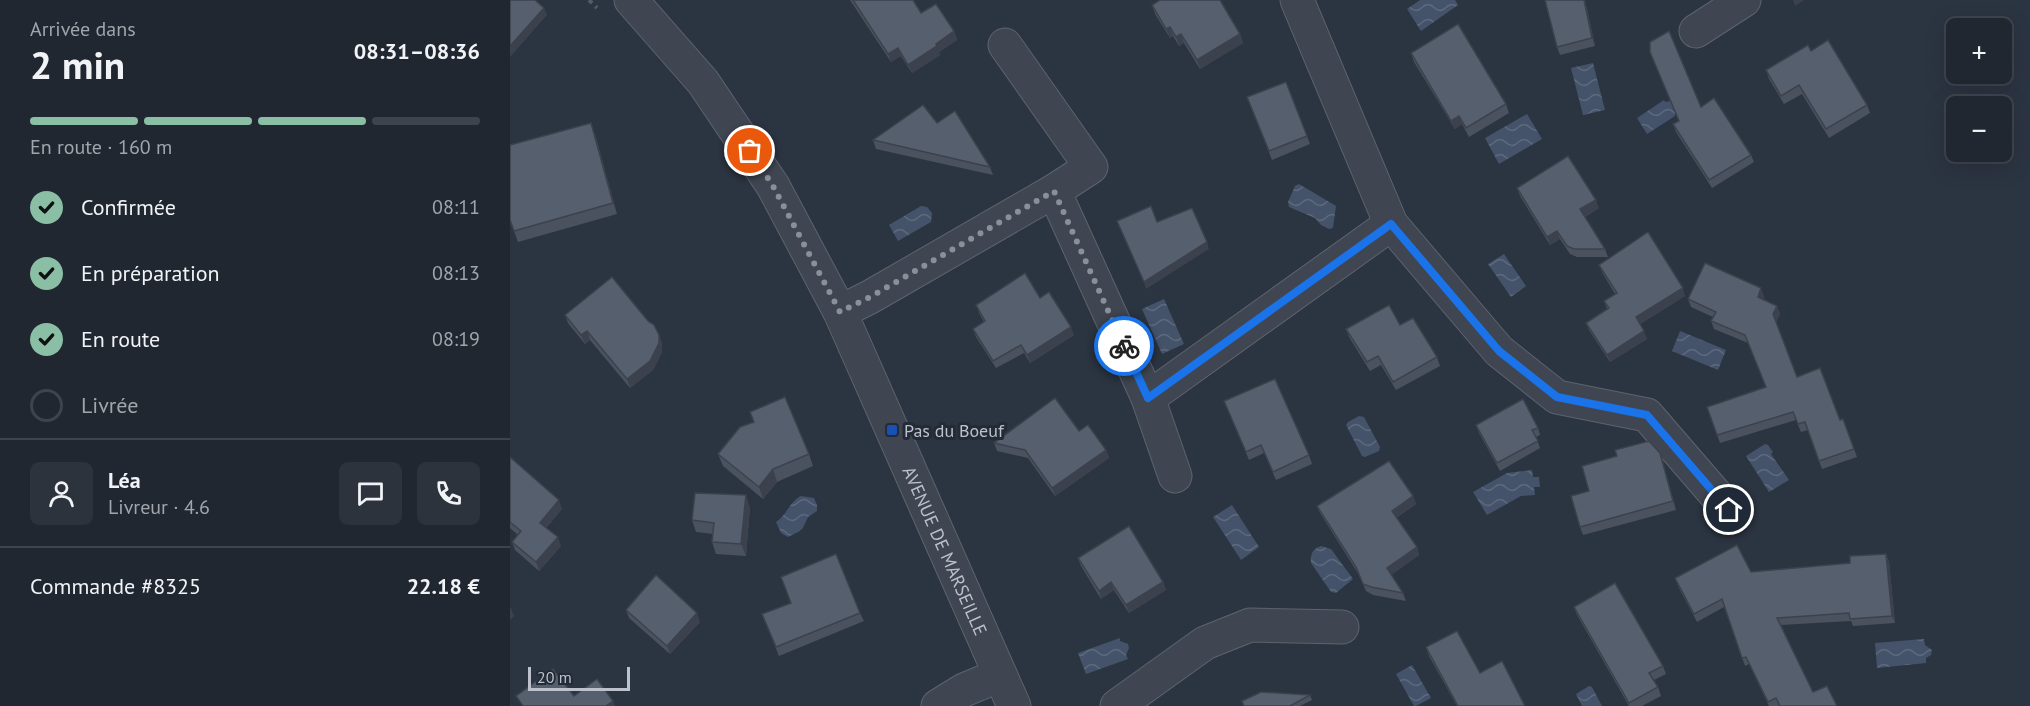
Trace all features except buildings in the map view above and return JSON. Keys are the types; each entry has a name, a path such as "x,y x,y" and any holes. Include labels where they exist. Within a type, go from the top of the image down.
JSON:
{"street":[{"path":"1298,0 1391,224 1499,351 1557,397 1647,415 1729,510"},
{"path":"1696,31 1733,3"},
{"name":"AVENUE DE MARSEILLE","path":"618,8 703,82 773,186 840,312 1014,706"},
{"path":"840,312 1054,191 1091,167 1005,45"},
{"path":"1054,191 1148,398 1175,476"},
{"path":"1148,398 1391,224"},
{"path":"1117,706 1205,643 1250,625 1342,627"},
{"path":"938,706 964,690 1000,675"}],"path":[{"path":"590,0 618,8"}],"water":[{"path":"1420,0 1455,0 1458,5 1421,31 1407,9"},
{"path":"1593,63 1605,110 1583,115 1571,68"},
{"path":"1664,100 1675,105 1675,116 1647,134 1637,118"},
{"path":"1527,114 1542,139 1499,164 1485,138"},
{"path":"1299,184 1336,206 1333,228 1329,229 1315,218 1289,207 1288,202 1295,186"},
{"path":"921,206 927,207 932,213 931,222 898,241 889,225"},
{"path":"1504,254 1526,286 1511,297 1488,264"},
{"path":"1164,299 1184,344 1162,354 1142,309"},
{"path":"1680,331 1726,350 1718,370 1672,351"},
{"path":"1359,416 1364,417 1380,447 1379,451 1365,457 1362,456 1346,425"},
{"path":"1765,444 1773,452 1771,454 1789,480 1769,492 1746,456"},
{"path":"1532,470 1533,477 1539,477 1540,487 1534,487 1535,495 1521,496 1487,515 1473,492 1507,473"},
{"path":"801,496 814,498 817,511 808,517 803,528 788,537 781,533 776,522"},
{"path":"1232,505 1259,547 1241,560 1213,517"},
{"path":"1321,546 1331,549 1353,579 1336,593 1331,592 1311,563 1312,553"},
{"path":"1120,638 1120,641 1128,644 1126,655 1128,659 1086,674 1078,653"},
{"path":"1924,639 1925,645 1932,650 1931,655 1926,658 1926,663 1877,668 1875,643"},
{"path":"1412,665 1431,698 1416,706 1396,674"},
{"path":"1589,686 1592,687 1602,706 1582,706 1576,694"}],"way so far":[{"path":"750,151 773,186 840,312 1054,191 1124,346"}],"place":[{"name":"Pas du Boeuf","path":"892,430"}],"route":[{"path":"1124,346 1148,398 1391,224 1499,351 1557,397 1647,415 1729,510"}]}
